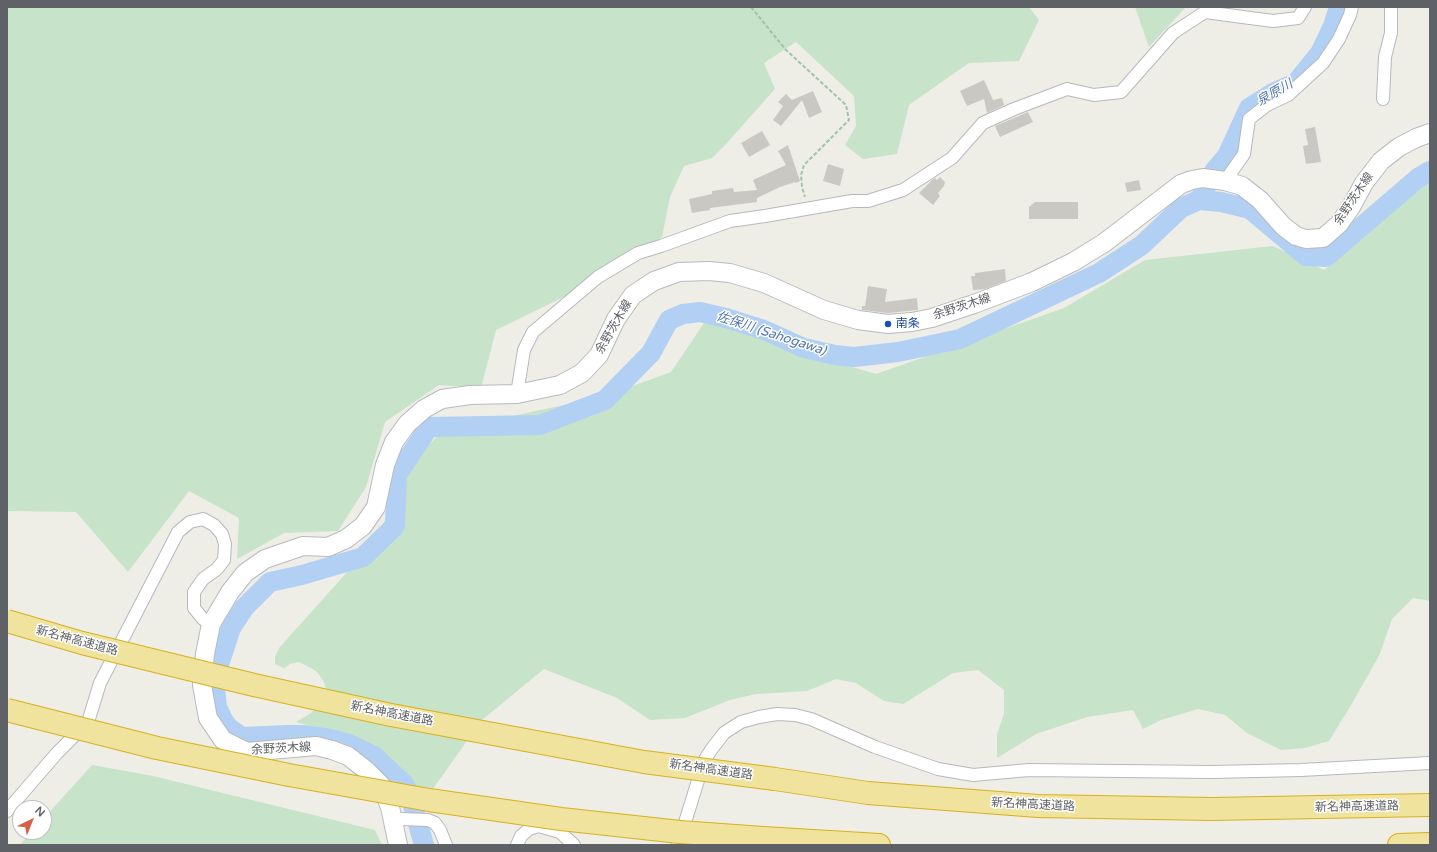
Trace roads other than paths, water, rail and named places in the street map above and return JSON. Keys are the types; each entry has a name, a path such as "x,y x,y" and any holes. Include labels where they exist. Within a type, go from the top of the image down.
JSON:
{"highway":[{"name":"新名神高速道路","path":"7,621 82,643 254,686 391,715 644,762 868,792 1038,806 1211,809 1430,805"},
{"path":"7,710 156,748 289,775 429,800 561,819 680,832 879,845"},
{"path":"1038,806 1222,798 1371,794 1430,790"},
{"path":"1399,845 1430,844"}],"main road":[{"name":"余野茨木線","path":"398,845 396,820 381,785 366,770 348,756 316,746 247,752 223,740 208,718 202,684 205,654 211,624 230,592 245,573 265,559 303,546 328,546 346,539 363,526 376,507 386,465 394,442 407,424 424,409 442,399 470,394 518,394 560,384 582,373 599,355 616,319 633,295 654,281 679,272 709,271 764,282 824,310 858,320 888,324 912,322 932,318 974,304 1032,282 1073,262 1104,243 1181,184 1216,180 1242,186 1260,200 1283,226 1296,236 1306,239 1323,238 1339,224 1364,183 1380,161 1399,147 1430,133"}],"street":[{"path":"518,394 524,350 533,332 598,277 638,252 661,246 730,220 808,209 852,200 868,201 903,190 952,158 983,123 1014,109 1067,89 1094,95 1121,92 1173,33 1205,12 1273,21 1298,18 1305,7"},
{"path":"1216,180 1244,154 1249,119 1267,105 1288,95 1323,63 1339,39 1352,7"},
{"path":"1383,99 1385,57 1391,33 1391,7"},
{"path":"7,811 57,753 88,722 100,684 178,532 190,522 203,519 214,525 222,534 225,544 224,560 217,569 203,579 194,592 194,608 203,619 211,624"},
{"path":"678,845 704,761 711,750 724,733 741,722 777,714 795,715 811,720 875,747 938,769 972,776 1029,770 1219,772 1301,770 1430,763"},
{"path":"396,820 428,820 434,823 440,830 446,845"},
{"path":"517,845 521,836 538,826 560,832 574,845"}],"waterway":[{"name":"泉原川","path":"1202,195 1215,170 1227,156 1249,108 1273,93 1296,83 1320,53 1333,26 1339,7"},
{"name":"佐保川 (Sahogawa)","path":"424,845 410,795 404,784 374,756 349,744 330,739 303,735 242,737 229,728 223,720 217,707 214,680 231,628 244,608 270,582 302,575 363,557 395,526 397,475 429,427 540,425 605,400 651,353 669,320 683,314 700,312 726,318 764,330 804,348 835,355 854,357 898,352 960,339 1099,273 1142,245 1181,208 1199,200 1221,202 1250,209 1306,256 1326,257 1418,178 1430,171"}],"place":[{"name":"南条","path":"888,324"}]}
